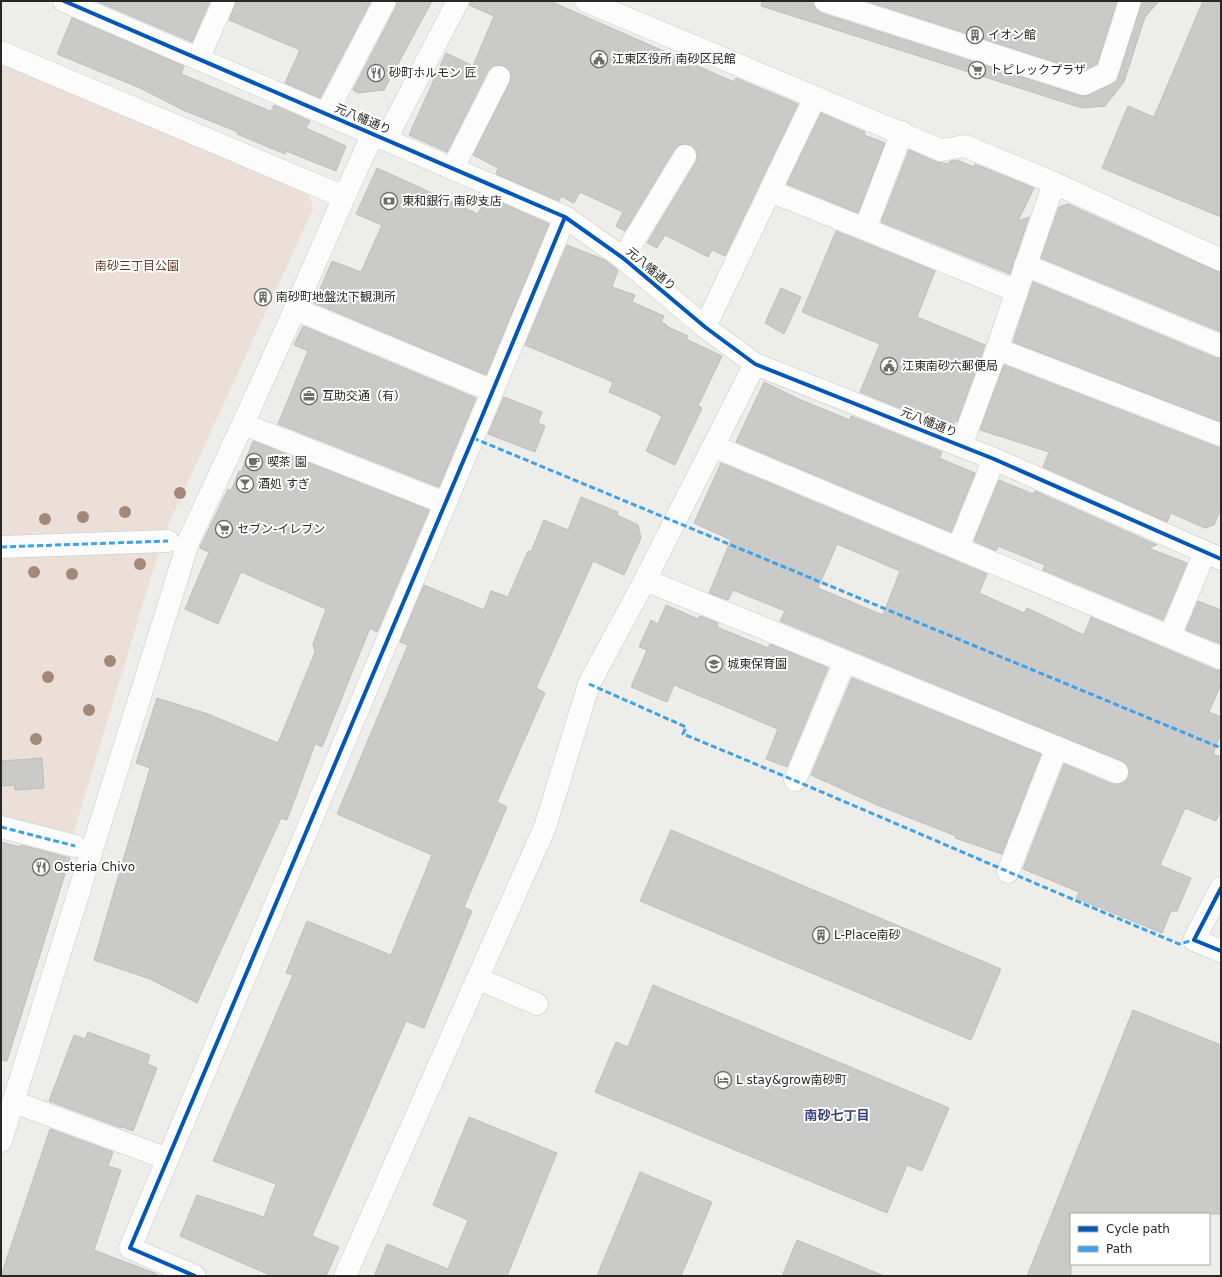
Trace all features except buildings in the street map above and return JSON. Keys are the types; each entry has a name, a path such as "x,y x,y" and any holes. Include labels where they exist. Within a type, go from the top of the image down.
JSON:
{"street":[{"name":"元八幡通り","path":"64,1 566,217 623,258 705,327 755,364 994,459 1216,553"},
{"path":"198,59 224,1"},
{"path":"326,114 385,1"},
{"path":"1,1141 189,540 295,309 344,197 458,1"},
{"path":"586,1 902,132 941,150 965,146 1054,183 1221,260"},
{"path":"825,1 1084,84 1107,73 1130,1"},
{"path":"1,52 344,197"},
{"path":"453,168 499,77"},
{"path":"705,327 815,97"},
{"path":"865,229 902,132"},
{"path":"623,258 685,156"},
{"path":"961,446 997,349 1054,183"},
{"path":"770,191 1016,291"},
{"path":"195,1276 130,1248 566,217"},
{"path":"1025,265 1221,346"},
{"path":"295,309 493,391"},
{"path":"997,349 1221,435"},
{"path":"345,1276 545,827 590,684 646,580 755,364"},
{"path":"243,424 445,503"},
{"path":"713,446 1221,658"},
{"path":"958,548 994,459"},
{"path":"1,547 168,541"},
{"path":"1170,636 1216,553"},
{"path":"646,580 1117,772"},
{"path":"795,780 845,661"},
{"path":"1008,872 1057,747"},
{"path":"1,826 75,846"},
{"path":"1221,888 1194,940 1221,952"},
{"path":"477,978 537,1004"},
{"path":"14,1102 168,1159"}],"green space":[{"name":"南砂三丁目公園","path":"1,62 308,190 313,209 164,534 72,838 1,820"}],"marked path":[{"path":"473,438 1221,748"},
{"path":"1,547 168,541"},
{"path":"589,684 686,727 683,734 1117,918 1179,944 1194,940"},
{"path":"1,827 75,846"}],"cycle path":[{"path":"64,1 565,217 623,258 705,327 755,364 994,459 1221,559"},
{"path":"195,1276 130,1248 565,217"},
{"path":"1221,888 1194,940 1221,951"}],"place":[{"name":"イオン館","path":"975,35"},
{"name":"江東区役所 南砂区民館","path":"599,59"},
{"name":"トピレックプラザ","path":"977,70"},
{"name":"砂町ホルモン 匠","path":"376,73"},
{"name":"東和銀行 南砂支店","path":"389,201"},
{"name":"南砂町地盤沈下観測所","path":"263,297"},
{"name":"江東南砂六郵便局","path":"889,366"},
{"name":"互助交通（有）","path":"309,396"},
{"name":"喫茶 園","path":"254,462"},
{"name":"酒処 すぎ","path":"245,484"},
{"name":"セブン-イレブン","path":"224,529"},
{"name":"城東保育園","path":"714,664"},
{"name":"Osteria Chivo","path":"41,867"},
{"name":"L-Place南砂","path":"821,935"},
{"name":"L stay&grow南砂町","path":"723,1080"}],"district":[{"name":"南砂七丁目","path":"837,1115"}]}
